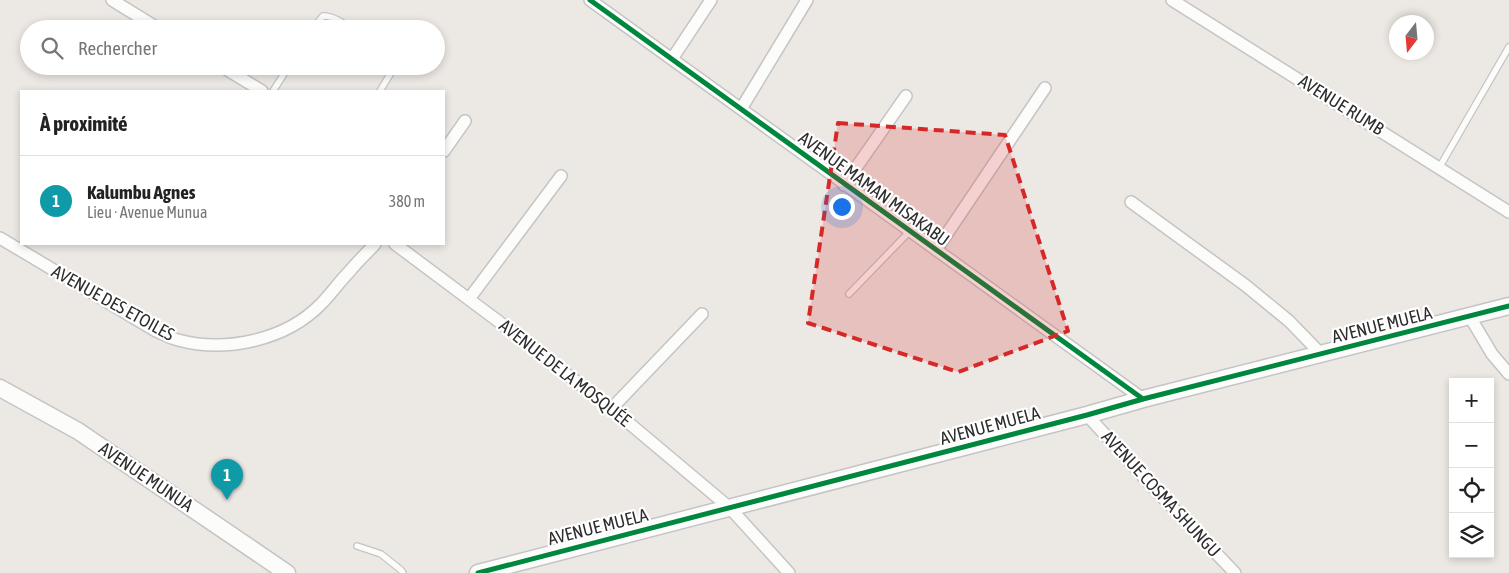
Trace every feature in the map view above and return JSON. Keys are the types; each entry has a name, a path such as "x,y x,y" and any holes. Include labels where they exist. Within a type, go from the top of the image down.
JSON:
{"street":[{"path":"112,0 144,20"},
{"name":"AVENUE MAMAN MISAKABU","path":"590,0 844,185 1143,398"},
{"path":"672,59 711,0"},
{"path":"741,109 807,0"},
{"name":"AVENUE RUMB","path":"1172,0 1509,212"},
{"path":"236,75 260,90"},
{"path":"936,250 1045,88"},
{"path":"844,185 906,96"},
{"path":"445,151 465,122"},
{"path":"469,299 561,176"},
{"path":"1132,202 1245,285 1289,321 1321,354"},
{"name":"AVENUE DES ETOILES","path":"0,238 156,331 176,340 220,345 256,340 289,328 322,304 348,272 375,245"},
{"name":"AVENUE DE LA MOSQUÉE","path":"397,245 611,409 730,508 789,573"},
{"name":"AVENUE MUELA","path":"478,573 1088,415 1143,398 1508,307"},
{"path":"611,409 702,314"},
{"path":"1470,316 1492,354 1509,374"},
{"name":"AVENUE MUNUA","path":"0,388 78,430 280,571"},
{"name":"AVENUE COSMA SHUNGU","path":"1088,415 1215,554 1235,573"}],"lane":[{"path":"320,20 323,16 328,16 337,20"},
{"path":"1439,168 1509,47"},
{"path":"274,90 283,75"},
{"path":"381,90 390,75"},
{"path":"850,294 910,231"},
{"path":"357,546 381,554 403,573"}],"highlighted area":[{"path":"838,123 1005,135 1068,331 958,372 808,323"}],"cycle path":[{"path":"590,0 1143,399"},
{"path":"478,573 1143,399 1509,306"}],"place":[{"name":"Kalumbu Agnes","path":"227,500"}]}
